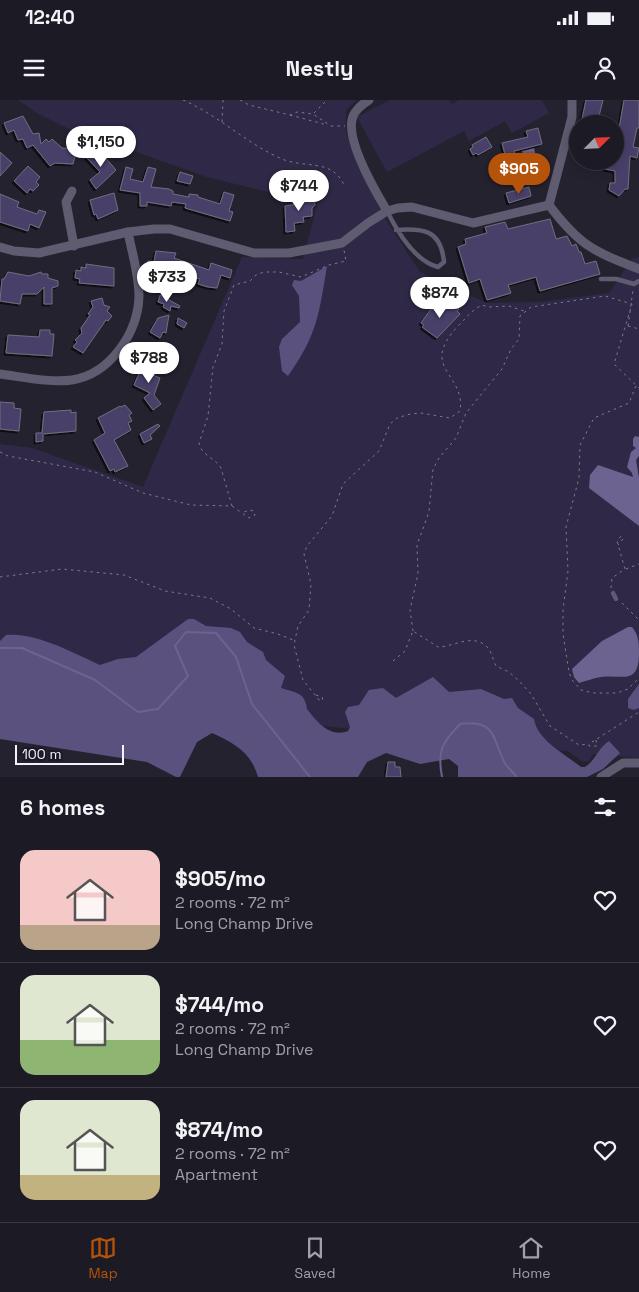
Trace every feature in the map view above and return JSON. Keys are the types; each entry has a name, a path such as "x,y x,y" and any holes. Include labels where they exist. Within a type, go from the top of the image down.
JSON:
{"street":[{"path":"369,100 355,113 352,134 367,177 386,211"},
{"path":"549,205 572,117 572,100"},
{"path":"72,191 66,202 74,246"},
{"path":"0,247 14,251 39,253 128,232 170,229 254,253 289,253 342,243 386,211 412,207 473,223 549,205"},
{"path":"549,205 570,230 591,250 639,269"},
{"path":"0,374 72,380 99,370 111,360 128,334 137,308 138,286 128,232"},
{"path":"601,777 623,763 639,763"}],"lane":[{"path":"386,211 396,230 430,265 438,267 444,262 443,249 432,234 417,228 396,230"},
{"path":"601,279 616,279 634,284 639,281"},
{"path":"613,593 616,598"}],"path":[{"path":"183,100 283,159 331,169 339,174 345,187"},
{"path":"222,123 223,100"},
{"path":"240,100 249,105 331,126 352,125"},
{"path":"313,114 327,100"},
{"path":"290,115 297,112 313,114 331,126"},
{"path":"232,506 221,468 217,462 202,452 198,443 208,416 212,367 220,353 224,311 230,290 234,285 250,282 256,275 264,272 279,272 301,278 328,265 346,261 342,243"},
{"path":"634,284 632,308 614,364 639,388"},
{"path":"392,661 404,650 413,632 410,610 418,574 418,545 429,512 433,469 439,458 456,438 466,412 502,369 511,349 518,340 520,316 531,307 605,296 632,304 626,326"},
{"path":"460,411 459,397 442,361 441,353 446,339 471,312 482,305 488,307 509,306 524,311"},
{"path":"626,326 639,329"},
{"path":"636,386 629,402 594,418 580,445 579,478 566,527 568,571 563,621 569,672 576,686 587,692 617,693 628,689 639,678"},
{"path":"316,695 303,680 294,640 298,626 309,610 311,584 304,554 307,546 332,516 343,484 379,451 390,424 397,418 421,413 450,418 460,411 466,412"},
{"path":"0,452 8,456 95,472 143,493 191,505 232,506 249,518 255,515 254,511 250,510 242,513"},
{"path":"618,545 625,569"},
{"path":"613,593 610,584 612,578 625,569 639,564"},
{"path":"0,577 62,569 124,575 164,591 210,598 230,609 254,628 294,640"},
{"path":"616,598 639,620"},
{"path":"413,632 438,647 471,640 484,645 496,666 515,677 531,694 550,726 568,735 575,743 588,744 639,712"},
{"path":"588,744 592,748 597,746 596,740"}],"shaded area":[{"path":"18,100 357,100 346,110 346,132 357,165 384,217 420,272 487,303 540,302 609,293 632,259 639,257 639,758 593,754 589,761 583,762 568,751 0,693 0,444 32,448 143,487 242,257 303,259 321,190 281,195 207,177 128,149 91,140 37,113"},
{"path":"390,100 449,100 452,104 459,100 542,100 549,113 512,133 505,121 469,141 464,131 387,172 357,117"},
{"path":"534,148 540,175 518,180 515,167 525,164 522,151"},
{"path":"327,266 319,312 311,336 298,362 288,376 282,371 279,347 282,339 300,322 299,296 292,285 294,280 301,281"},
{"path":"635,436 639,437 639,456 636,460 639,478 639,526 589,488 590,475 598,465 633,477 627,467 631,452 636,448 633,446"},
{"path":"188,619 194,619 206,626 231,628 240,632 247,642 263,652 266,660 285,676 281,688 302,696 307,709 315,719 330,731 341,733 348,731 350,727 345,712 348,707 359,705 369,690 383,688 396,698 433,677 449,692 481,689 504,699 512,698 518,708 534,719 540,734 546,740 581,767 589,764 609,741 620,753 603,769 587,777 458,777 458,766 449,759 420,764 386,753 367,762 358,777 258,777 251,761 241,749 212,733 197,742 180,777 176,777 147,762 0,739 0,641 6,635 17,635 41,640 100,665 118,659 136,657"},
{"path":"628,627 632,627 639,642 638,663 633,674 622,677 601,677 579,683 574,677 572,669 602,641"},
{"path":"639,684 639,708 634,710 628,708 628,699"}],"building":[{"path":"586,100 603,100 599,115 583,115"},
{"path":"624,100 639,100 639,128 637,128 633,147 639,148 637,158 630,156 628,189 625,189 619,196 609,190 610,183 615,183 615,171 610,170 624,170 624,115 621,115"},
{"path":"23,116 33,134 39,133 41,144 46,139 49,142 52,139 62,148 77,149 73,164 55,163 50,166 33,145 27,148 23,139 18,140 14,130 8,133 4,123"},
{"path":"538,128 542,144 514,151 517,164 508,166 502,143 528,137 526,131"},
{"path":"486,137 492,147 478,155 476,153 473,155 470,149 473,147 472,145"},
{"path":"98,149 116,170 96,189 90,180 100,172 87,158"},
{"path":"0,152 12,163 0,176"},
{"path":"28,166 40,177 36,182 39,185 33,191 30,189 27,193 14,181"},
{"path":"126,167 133,169 130,179 143,182 148,167 156,169 151,187 169,189 173,191 173,194 189,197 189,194 198,195 198,197 220,204 224,192 234,195 229,211 233,212 230,221 185,208 186,204 172,202 171,206 147,202 147,206 140,206 140,193 120,190"},
{"path":"180,172 193,176 190,184 177,181"},
{"path":"529,187 531,196 509,203 506,193"},
{"path":"114,193 118,210 98,219 96,214 94,215 90,200"},
{"path":"0,194 19,202 17,207 37,214 39,210 46,212 39,228 30,224 28,231 0,222"},
{"path":"314,195 315,205 312,208 312,216 303,217 304,222 294,223 295,231 286,232 285,206 303,203 303,196"},
{"path":"550,219 556,239 567,236 572,246 576,244 585,264 596,261 600,274 540,291 536,277 508,285 511,293 487,300 480,279 469,283 458,247 466,244 465,239 487,233 485,227 505,222 508,229"},
{"path":"156,251 176,253 174,258 209,270 211,263 232,270 230,278 221,275 217,288 198,284 200,279 178,272 171,272 170,276 146,270 148,261 154,262"},
{"path":"86,264 114,268 114,286 79,283 80,279 75,278 76,270 81,271 81,267 86,268"},
{"path":"8,272 29,276 41,272 42,274 48,274 48,278 58,281 58,286 52,288 52,304 44,304 44,287 37,294 22,294 20,304 0,301 2,279 4,279"},
{"path":"160,295 180,306 179,308 171,306 170,311 163,307 164,304 158,302"},
{"path":"102,298 104,305 110,307 107,311 112,316 108,321 106,320 83,353 73,347 77,342 75,340 82,333 81,328 90,315 88,314 93,307 91,301"},
{"path":"444,300 451,307 454,304 459,309 457,311 460,314 437,338 422,327 424,325 421,323 431,309 435,310"},
{"path":"169,315 166,333 163,332 160,338 150,332 158,318"},
{"path":"178,318 187,323 184,328 177,324"},
{"path":"40,330 50,330 50,334 54,334 52,356 6,353 8,335 39,337"},
{"path":"144,362 156,367 153,375 160,378 154,395 161,404 153,410 144,398 150,393 134,385"},
{"path":"0,402 14,403 14,408 21,409 19,431 0,429"},
{"path":"125,405 132,413 129,415 132,421 128,423 131,430 114,440 128,466 115,472 114,469 110,471 94,440 105,433 98,418"},
{"path":"71,410 71,413 76,412 76,431 43,434 43,441 36,442 36,433 42,433 44,412"},
{"path":"158,424 160,426 150,435 152,439 144,443 140,434"},
{"path":"388,762 395,762 395,767 400,767 401,777 386,777"}],"waterway":[{"path":"0,648 22,648 95,680 138,712 158,709 188,676 175,646 186,632 216,633 236,657 252,704 310,777"},
{"path":"442,777 440,760 445,742 460,724 473,723 488,729 496,741 506,765 517,777"}]}
